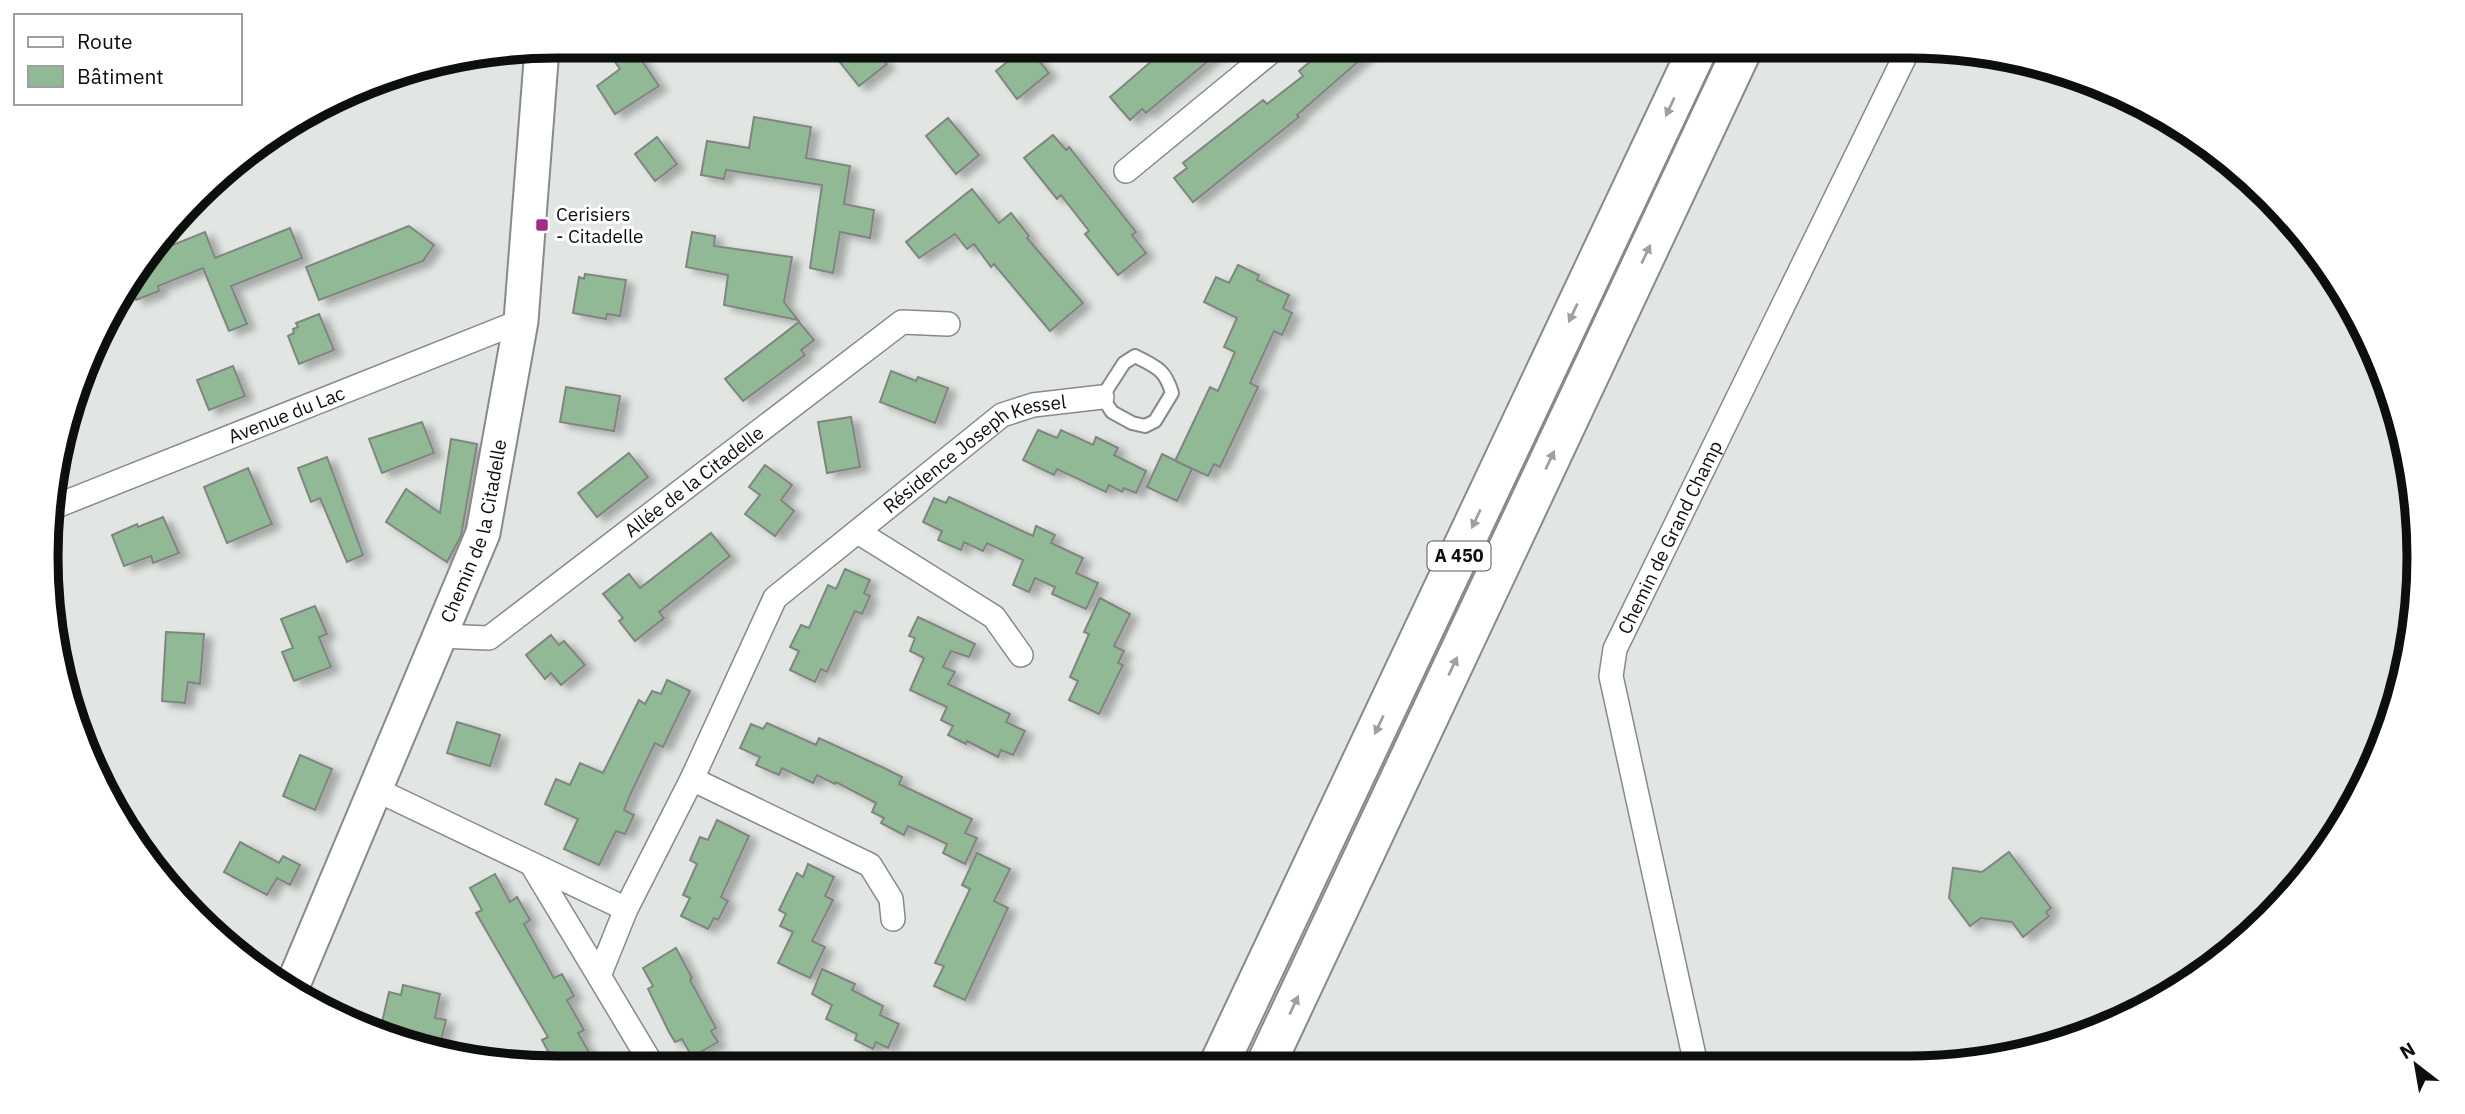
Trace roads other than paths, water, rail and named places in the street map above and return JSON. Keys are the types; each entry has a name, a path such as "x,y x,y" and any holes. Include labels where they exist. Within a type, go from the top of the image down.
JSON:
{"highway":[{"name":"A 450","path":"1223,1056 1693,58"},
{"name":"A 450","path":"1270,1056 1738,58"}],"street":[{"name":"Chemin de la Citadelle","path":"294,981 483,533 521,321 541,58"},
{"path":"1126,171 1263,58"},
{"name":"Chemin de Grand Champ","path":"1694,1056 1611,676 1615,649 1904,58"},
{"name":"Avenue du Lac","path":"61,504 521,321"},
{"name":"Allée de la Citadelle","path":"439,636 489,638 902,322 948,324"},
{"name":"Résidence Joseph Kessel","path":"599,976 626,909 692,779 775,598 1003,415 1033,405 1102,397"},
{"name":"Résidence Joseph Kessel","path":"858,531 994,617 1021,655"},
{"path":"692,779 870,865 891,899 893,919"},
{"path":"375,789 626,909"},
{"path":"531,864 647,1056"}],"lane":[{"path":"1135,356 1161,369 1168,379 1172,393 1155,421 1145,426 1132,423 1112,412 1102,397 1124,362 1135,356"}],"place":[{"name":"Cerisiers - Citadelle","path":"542,225"}]}
